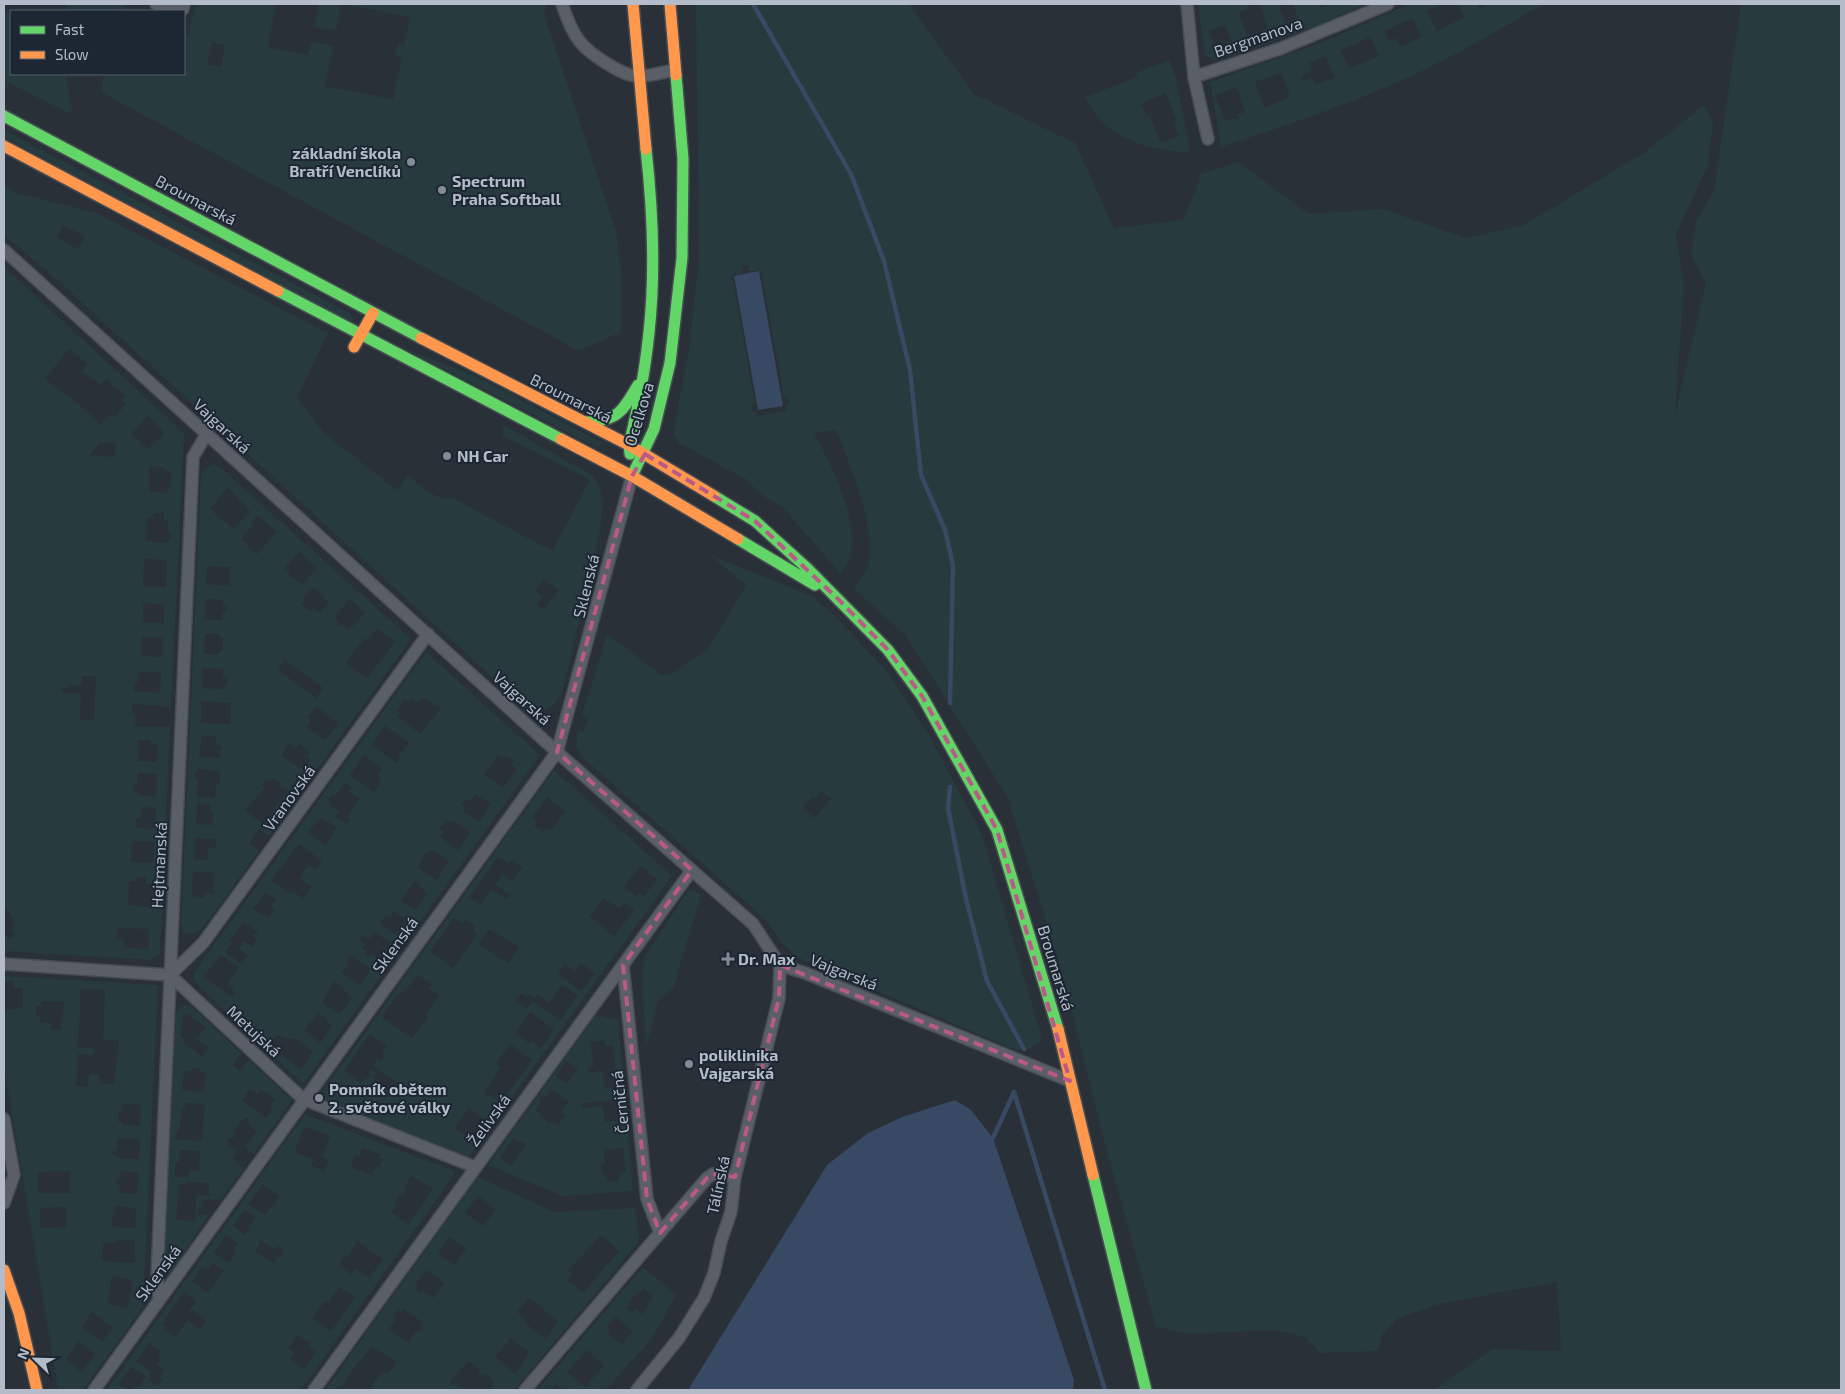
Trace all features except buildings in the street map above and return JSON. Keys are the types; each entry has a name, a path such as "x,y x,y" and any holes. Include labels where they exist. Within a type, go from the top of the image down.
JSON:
{"street":[{"path":"156,4 183,9 184,4"},
{"path":"562,4 574,33 582,46 623,73 637,76 675,70"},
{"name":"Ocelkova","path":"632,476 629,445 645,373 654,280 651,206 637,76 633,4"},
{"name":"Ocelkova","path":"632,476 645,454 654,429 670,363 682,258 683,159 670,4"},
{"path":"1187,4 1194,77 1208,140"},
{"name":"Bergmanova","path":"1194,77 1282,48 1388,4"},
{"name":"Broumarská","path":"4,116 373,314 645,454 755,521 838,598 888,650 922,696 997,830 1056,1024 1146,1390"},
{"name":"Broumarská","path":"4,146 632,476 838,598"},
{"name":"Vajgarská","path":"4,250 557,752 753,924 780,965 805,973 1070,1081"},
{"path":"354,347 373,314"},
{"path":"581,422 606,422 618,416 645,373"},
{"name":"Hejtmanská","path":"159,1299 156,1276 193,457 206,435"},
{"name":"Sklenská","path":"94,1390 303,1099 557,752 632,476"},
{"name":"Vranovská","path":"170,975 203,943 428,634"},
{"name":"Želivská","path":"314,1390 692,870"},
{"path":"4,964 170,975"},
{"name":"Černičná","path":"622,965 647,1199 660,1233"},
{"name":"Tálínská","path":"637,1390 679,1338 704,1298 731,1212 735,1177 779,998 780,965"},
{"name":"Metujská","path":"170,975 303,1099 475,1167"},
{"path":"4,1119 14,1175 4,1203"},
{"path":"525,1390 706,1178 713,1174 735,1177"},
{"path":"4,1270 19,1313 37,1390"}],"highlighted area":[{"path":"645,454 755,521 838,599 888,650 922,696 997,830 1070,1081 780,965 779,998 735,1177 713,1174 707,1178 660,1233 647,1199 623,965 692,870 557,752 632,476"}],"green space":[{"path":"67,4 117,4 125,5 127,10 65,10"},
{"name":"základní škola Bratří Venclíků","path":"195,4 276,4 268,47 308,55 311,41 333,46 325,86 393,99 402,57 395,55 398,44 404,45 410,17 341,4 547,4 544,14 616,231 622,279 621,332 579,351 101,92 104,75 185,75 185,33 189,34","holes":["212,42 225,45 221,67 207,64"]},
{"path":"319,4 341,4 336,31 314,27"},
{"path":"696,4 909,4 974,94 1075,143 1114,228 1183,220 1196,190 1200,174 1238,162 1309,214 1383,209 1466,238 1524,225 1645,152 1704,105 1713,121 1708,165 1676,234 1684,286 1675,414 1706,283 1691,256 1696,221 1714,191 1741,4 1841,4 1841,1390 1434,1390 1492,1349 1561,1351 1557,1282 1435,1305 1397,1319 1382,1335 1378,1351 1320,1353 1306,1337 1273,1330 1191,1334 1156,1327 1102,1134 1066,986 1008,798 906,636 854,589 868,566 870,550 861,497 836,430 814,433 836,477 851,527 850,557 848,564 841,574 783,508 759,493 746,479 679,443 673,433 689,349 699,257","holes":["748,265 750,271 761,270 784,398 788,397 789,405 785,406 786,411 757,416 756,411 753,412 751,404 755,403 732,275 743,273 742,266"]},
{"path":"1198,4 1246,4 1248,9 1239,12 1247,36 1268,29 1260,4 1278,4 1285,23 1298,18 1293,4 1319,4 1321,8 1332,4 1365,4 1319,25 1243,52 1215,60 1205,55","holes":["1225,25 1231,41 1215,47 1209,31"]},
{"path":"1409,4 1440,4 1427,11 1437,31 1464,17 1458,4 1477,4 1480,9 1489,4 1543,4 1457,53 1390,86 1306,118 1221,147 1210,82 1328,40","holes":["1413,18 1421,37 1400,47 1396,38 1389,41 1385,31","1370,37 1379,56 1349,68 1341,50","1326,56 1335,78 1315,84 1312,77 1303,81 1301,76 1312,71 1309,62","1281,73 1290,97 1264,108 1255,82","1237,87 1245,112 1237,115 1238,118 1224,120 1215,95"]},
{"path":"4,13 10,15 10,75 66,75 72,111 68,113 4,80"},
{"path":"1169,60 1176,78 1190,152 1158,149 1128,140 1115,132 1093,111 1085,97 1137,77 1136,73","holes":["1166,93 1176,120 1173,122 1179,136 1161,143 1150,117 1147,118 1141,104"]},
{"path":"4,130 351,314 353,320 348,321 4,137"},
{"path":"4,186 13,192 97,213 328,333 297,398 325,434 397,490 408,476 435,495 447,499 453,498 552,551 590,480 503,436 503,425 593,476 601,495 600,531 562,694 554,704 540,710 523,705 45,269 4,235","holes":["64,225 85,237 78,249 57,237","544,579 559,590 544,610 537,605 543,597 535,590"]},
{"path":"4,267 184,433 171,707 132,704 132,714 135,714 135,726 170,727 160,954 151,960 4,951 4,937 6,935 9,939 15,935 12,929 15,923 4,904","holes":["69,349 87,364 82,371 100,385 106,379 125,395 121,400 126,404 115,417 111,414 101,425 82,407 45,379","148,416 163,431 161,438 147,449 131,434","101,442 116,444 115,457 89,455","149,467 164,467 164,471 172,472 168,493 149,492","153,513 164,513 164,520 168,521 168,530 171,534 168,543 146,541 147,517 153,517","144,558 167,561 166,587 143,587","143,603 164,604 164,623 143,622","142,637 163,638 163,657 141,656","140,671 161,673 160,693 134,691 134,682 138,682","82,676 96,676 94,720 80,720 81,694 62,693 62,688 68,688 68,685 82,686","139,740 151,740 151,744 158,744 157,762 138,761","138,773 157,774 156,797 142,796 134,791 134,785 137,785","142,807 156,808 154,829 136,828 136,818 141,818","132,841 154,842 153,863 131,862","136,877 146,877 146,884 152,884 154,903 151,907 128,905 129,881 135,881","118,928 149,929 149,948 124,948 125,939 117,939"]},
{"path":"401,347 473,375 601,442 598,448"},
{"path":"213,464 219,466 411,639 269,836 259,829 249,843 259,851 201,930 191,935 184,933 181,926 201,475 204,469","holes":["228,488 250,511 233,529 210,509","258,515 277,532 257,554 241,539 253,525 251,523","299,552 317,568 303,584 288,575 290,573 285,568","207,566 230,567 230,586 206,584","314,587 329,603 320,613 314,608 310,612 302,605 305,601 303,598","206,599 223,600 223,605 227,606 226,612 223,612 222,620 205,619","350,599 365,613 349,630 342,624 340,626 335,617","377,628 395,641 367,679 345,663 365,638 368,640","205,634 220,634 220,637 223,638 222,651 219,651 219,654 204,654","285,660 323,688 316,698 278,670","203,668 223,669 223,677 227,677 227,685 223,685 222,689 202,688","201,701 231,703 230,724 201,723","317,707 337,722 338,726 325,740 307,727 311,721 307,717","202,736 216,737 215,745 221,745 220,758 199,757","289,744 296,749 299,744 310,752 307,757 311,760 303,770 281,755","198,769 220,772 220,784 216,784 215,798 197,797 198,779 195,777","272,778 288,790 264,824 245,811 265,788 262,786 266,780 269,782","197,803 210,804 210,812 213,812 213,825 196,824","195,838 216,839 216,848 208,848 207,860 194,859","193,872 214,873 214,894 205,893 204,898 192,896"]},
{"path":"710,555 812,596 835,616 889,674 925,728 982,834 1042,1038 1034,1047 1016,1050 797,957 784,945 765,919 580,755 576,746 578,731 583,732 588,719 582,715 607,634 661,675 674,673 708,649 746,585","holes":["822,792 831,799 814,818 803,808 813,796 816,799"]},
{"path":"426,652 540,755 303,1084 200,987 193,978 195,971","holes":["423,697 440,709 421,734 397,717 400,713 397,710 405,699 408,701 411,698 418,703","385,726 410,743 398,755 400,757 396,763 372,745","364,755 383,769 378,775 381,777 379,780 381,782 374,792 350,775","498,755 503,759 506,756 514,761 511,765 517,769 503,788 484,774","345,783 352,788 349,791 359,799 348,817 350,819 347,824 336,817 339,811 329,804 329,799 332,795 337,794","476,794 491,804 479,822 464,811 466,808 462,805 467,799 470,801","321,817 336,827 326,845 308,832","453,820 471,832 458,850 440,837 444,833 440,829 446,821 450,823","299,844 322,861 316,869 309,864 299,878 311,887 303,898 292,891 290,894 272,881","431,849 449,862 436,880 418,867 425,853 427,854","415,881 427,894 415,910 401,900","265,892 276,900 270,907 275,911 269,918 253,909","394,911 407,920 396,935 383,926 381,922 386,916 389,918","244,921 258,933 257,935 254,933 252,935 257,939 252,946 244,941 238,948 248,955 241,964 225,952 232,944 229,941","374,932 391,943 379,960 371,954 369,957 365,955 367,951 362,948 365,944 360,940 363,935 369,939","221,955 239,968 227,984 234,988 232,991 235,993 232,997 203,977","351,955 371,969 360,986 342,973 349,964 346,961","335,981 352,998 339,1014 322,1002","318,1013 327,1019 326,1022 332,1026 320,1043 304,1031","278,1035 287,1039 295,1038 313,1052 301,1069 281,1054 279,1057 273,1052 271,1044"]},
{"path":"554,770 672,876 471,1154 467,1156 321,1099 320,1095","holes":["547,797 565,811 551,831 546,828 543,832 534,825 537,821 532,818","498,857 509,864 512,860 522,867 512,881 502,874 495,884 510,895 509,897 505,898 492,889 480,904 469,897","640,866 657,879 644,896 639,893 636,897 624,887","603,898 619,908 624,903 634,910 614,936 590,917","454,918 463,924 466,920 475,927 472,931 477,934 453,968 430,951","489,929 519,947 508,963 479,944","581,963 595,973 581,991 558,974 565,964 575,971","418,975 432,984 429,989 439,996 426,1014 429,1016 412,1038 382,1017 398,994 400,995 405,988 407,989","562,985 578,996 560,1020 533,1001 527,1009 515,1000 521,993 535,999 538,995 549,1003","530,1012 554,1029 541,1048 531,1041 529,1043 515,1033","370,1034 387,1046 382,1054 384,1056 381,1061 377,1059 373,1065 400,1085 394,1094 375,1081 374,1076 377,1073 371,1069 369,1073 371,1075 368,1079 365,1078 361,1083 344,1071","510,1044 532,1060 501,1102 491,1095 488,1097 485,1095 486,1090 501,1068 496,1064","469,1108 488,1122 477,1140 473,1142 454,1128"]},
{"path":"694,890 701,895 673,989 659,998 646,1048 642,980 644,958 687,892"},
{"path":"4,976 158,985 143,1307 83,1390 58,1390 4,1066 4,1010 23,1008 22,988 14,988 13,981 4,982","holes":["81,989 105,990 103,1040 119,1041 114,1084 99,1083 99,1074 89,1074 88,1087 76,1086 78,1054 94,1055 94,1048 78,1047","42,1001 64,1002 61,1030 51,1029 51,1023 40,1022 40,1016 36,1016 36,1006 41,1006","123,1104 141,1105 140,1126 122,1125 122,1122 118,1122 119,1111 122,1111","118,1138 140,1139 139,1159 117,1158 117,1155 113,1155 113,1151 117,1151","70,1171 70,1193 38,1193 38,1172","120,1171 138,1172 137,1194 119,1193 120,1185 116,1184 117,1179 120,1179","115,1206 136,1208 135,1228 111,1227","66,1207 66,1227 40,1228 40,1208","117,1240 135,1241 134,1263 102,1261 103,1242 117,1243","112,1276 133,1280 128,1308 107,1304","92,1312 113,1327 102,1342 81,1327","78,1342 95,1354 82,1372 66,1360"]},
{"path":"182,1006 191,1006 242,1054 233,1065 240,1071 249,1060 292,1100 254,1154 244,1147 257,1131 248,1124 249,1119 244,1119 239,1124 234,1138 228,1138 227,1145 237,1152 233,1159 244,1168 220,1200 202,1199 202,1207 198,1207 198,1215 209,1215 170,1273 164,1273 176,1012","holes":["188,1014 206,1028 195,1039 198,1042 200,1040 209,1048 201,1057 184,1042 184,1038 181,1038 183,1016","200,1068 201,1072 206,1072 204,1092 182,1090 184,1071","250,1089 257,1094 261,1089 275,1099 270,1107 273,1109 266,1118 242,1100","185,1103 205,1104 202,1141 176,1139 177,1129 180,1129 182,1108 185,1108","180,1150 200,1151 199,1171 189,1170 188,1177 175,1177 175,1162 179,1162","186,1181 209,1184 209,1196 196,1195 195,1221 176,1220 179,1184 186,1184"]},
{"path":"596,1015 618,1020 633,1191 562,1196 488,1165","holes":["604,1040 605,1046 613,1045 617,1087 604,1089 603,1071 588,1073 588,1067 594,1066 590,1042","567,1061 578,1069 567,1084 556,1076","551,1089 568,1102 561,1112 565,1115 558,1125 551,1121 549,1123 536,1110 541,1103 539,1101 542,1096 545,1098","618,1100 620,1120 605,1122 603,1106 581,1108 582,1103","513,1139 526,1144 511,1166 500,1158","623,1148 626,1172 619,1173 619,1181 607,1182 606,1175 603,1175 601,1164 605,1163 604,1150"]},
{"path":"305,1114 454,1171 454,1175 301,1390 133,1390 136,1385 139,1387 146,1377 131,1367 119,1384 128,1390 107,1390","holes":["307,1127 330,1136 322,1157 329,1160 324,1172 311,1165 313,1159 295,1152 303,1129","362,1148 380,1154 379,1157 383,1159 380,1167 376,1166 372,1175 351,1167 355,1155 359,1156","411,1176 433,1189 408,1224 391,1212 397,1203 395,1201 399,1195 402,1197 407,1190 404,1188","263,1184 280,1197 264,1215 248,1204","245,1209 256,1217 248,1228 250,1230 244,1234 233,1226","226,1235 238,1244 233,1251 236,1253 229,1263 214,1252","260,1240 275,1250 278,1246 283,1250 282,1258 278,1256 273,1263 256,1251","357,1241 383,1259 369,1278 356,1268 351,1274 339,1265 345,1255 348,1257","213,1263 224,1271 207,1293 192,1281 202,1267 207,1270","340,1287 355,1298 331,1331 312,1318 325,1301 328,1303","184,1292 196,1301 188,1313 190,1314 193,1310 206,1320 200,1329 188,1320 175,1337 164,1329 166,1327 162,1324","298,1335 310,1343 308,1346 316,1352 304,1369 290,1358 294,1352 288,1348","149,1342 162,1352 158,1358 160,1360 157,1365 164,1370 159,1378 162,1380 158,1386 148,1379 152,1373 136,1361"]},
{"path":"478,1177 555,1212 635,1208 639,1233 638,1243 514,1390 489,1390 495,1382 484,1373 482,1375 478,1372 480,1370 469,1361 449,1382 453,1386 456,1383 464,1390 369,1390 372,1386 353,1371 342,1386 338,1387 338,1390 325,1390","holes":["478,1196 496,1209 483,1226 465,1213","601,1235 619,1251 583,1293 568,1280 572,1274 568,1271","450,1237 466,1249 454,1265 438,1254","427,1270 444,1283 433,1298 415,1290 417,1287 415,1285","529,1297 558,1322 545,1339 524,1322 526,1319 517,1312","404,1309 423,1323 422,1329 415,1333 408,1342 389,1329 396,1319 393,1316 398,1310 401,1312","511,1338 529,1353 515,1374 495,1357","372,1347 397,1362 387,1375 382,1372 372,1385 352,1370"]},
{"path":"643,1267 676,1295 653,1337 606,1390 563,1390 556,1384 551,1390 537,1390","holes":["644,1288 653,1297 647,1304 649,1306 642,1314 636,1309 632,1312 627,1308 630,1304 629,1302","616,1317 633,1331 622,1344 608,1334 611,1330 607,1327","587,1350 604,1365 585,1387 567,1372"]}],"water":[{"path":"759,271 783,406 758,410 734,276"},
{"path":"955,1100 971,1110 993,1138 1074,1380 1073,1390 688,1390 827,1165 868,1133 902,1117"}],"waterway":[{"path":"753,4 851,174 884,261 910,370 921,475 945,530 953,565 950,703"},
{"path":"950,787 948,808 966,899 987,981 1024,1049"},
{"path":"1014,1092 1105,1390"},
{"path":"993,1138 1014,1092"}],"traffic: fast":[{"path":"632,476 654,429 670,363 682,258 683,159 676,75"},
{"path":"4,116 421,338"},
{"path":"630,454 629,445 644,369 652,298 652,226 646,149"},
{"path":"278,291 561,439"},
{"path":"586,422 613,417 628,402 638,385"},
{"path":"714,496 755,521 808,569 888,650 922,696 997,830 1058,1029"},
{"path":"738,539 815,585"},
{"path":"1093,1175 1146,1390"}],"traffic: slow":[{"path":"633,4 646,149"},
{"path":"670,4 676,75"},
{"path":"4,146 278,291"},
{"path":"354,347 373,313"},
{"path":"421,338 629,445 714,496"},
{"path":"561,439 632,476 738,539"},
{"path":"1058,1029 1093,1175"},
{"path":"4,1270 19,1313 37,1390"}],"place":[{"name":"základní škola Bratří Venclíků","path":"411,162"},
{"name":"Spectrum Praha Softball","path":"442,190"},
{"name":"NH Car","path":"447,456"},
{"name":"Dr. Max","path":"728,959"},
{"name":"poliklinika Vajgarská","path":"689,1064"},
{"name":"Pomník obětem 2. světové války","path":"319,1098"}]}
